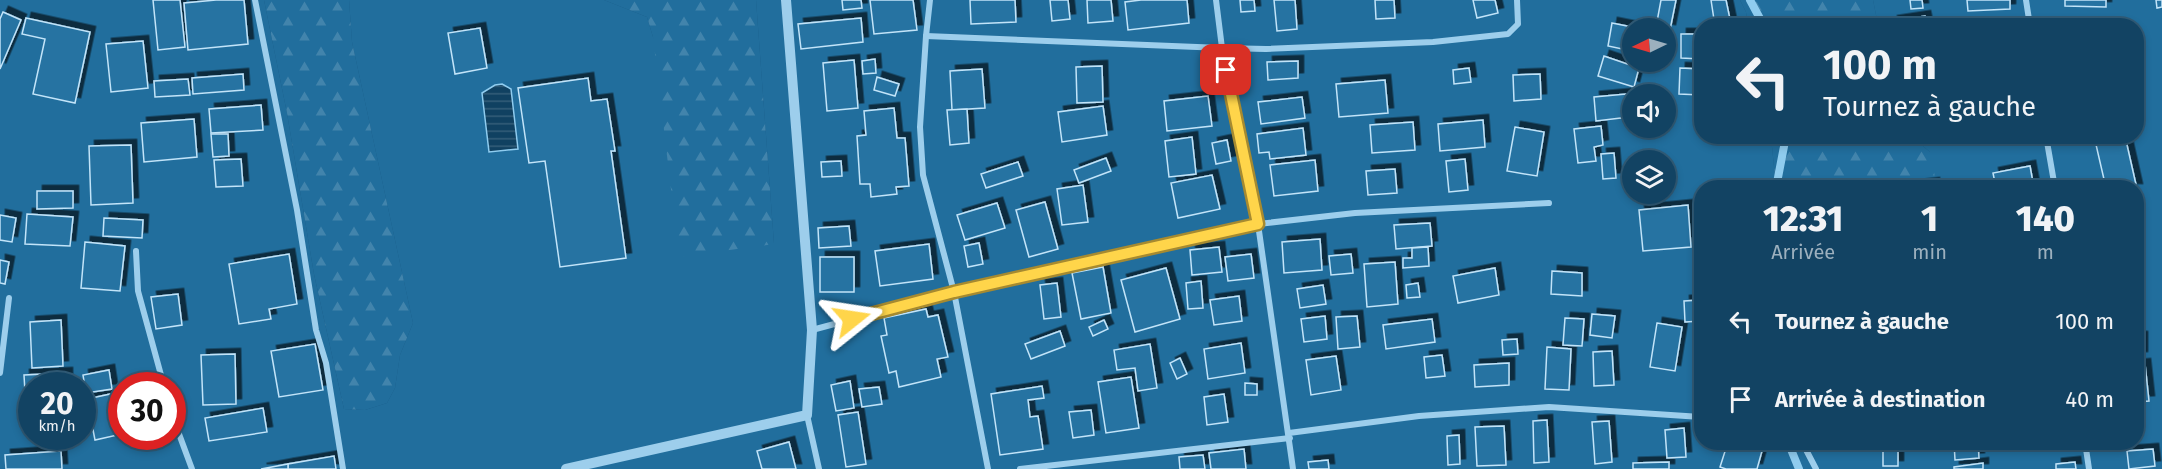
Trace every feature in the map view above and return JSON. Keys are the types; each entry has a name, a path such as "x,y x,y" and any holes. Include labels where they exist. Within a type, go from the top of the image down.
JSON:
{"street":[{"path":"255,0 297,210 316,330 326,363 343,469"},
{"path":"786,0 812,330 807,415 819,469"},
{"path":"930,0 920,127 923,175 954,292 988,469"},
{"path":"1216,0 1222,48 1258,224 1293,469"},
{"path":"926,36 1266,49 1432,42 1508,34 1518,24 1517,0"},
{"path":"2026,0 2029,18"},
{"path":"2047,144 2054,180"},
{"path":"812,330 954,292 1258,224 1355,213 1549,203"},
{"path":"136,251 138,291 160,372"},
{"path":"0,373 9,298"},
{"path":"1020,469 1419,416 1549,407 1694,417"},
{"path":"566,469 807,415"},
{"path":"185,450 192,469"},
{"path":"1806,450 1816,469"},
{"path":"2086,450 2089,469"}],"green space":[{"path":"0,0 264,0 287,113 314,274 344,409 365,410 387,403 395,388 400,355 413,323 352,42 349,0 604,0 647,17 653,37 774,244 756,0 1740,0 1747,18 1694,18 1694,144 1772,144 1775,180 1694,180 1694,450 2144,450 2144,180 1913,180 1930,152 1920,144 2144,144 2144,18 1877,18 1873,0 2162,0 2162,469 0,469"},
{"path":"264,0 349,0 352,42 413,323 400,355 395,388 387,403 365,410 344,409 314,274 287,113"},
{"path":"604,0 756,0 774,244 679,257 653,37 647,17"},
{"path":"1740,0 1873,0 1877,18 1747,18"},
{"path":"1772,144 1920,144 1930,152 1935,177 1924,180 1775,180"}],"shaded area":[{"path":"502,84 511,89 518,149 489,152 482,93 495,85"}],"building":[{"path":"153,0 180,0 185,47 158,50"},
{"path":"244,0 248,44 188,50 184,3"},
{"path":"842,0 861,0 862,8 843,10"},
{"path":"870,0 913,0 917,30 874,34"},
{"path":"970,0 1015,0 1016,22 971,24"},
{"path":"1050,0 1068,0 1070,19 1052,21"},
{"path":"1087,0 1111,0 1113,21 1088,23"},
{"path":"1187,0 1189,23 1128,30 1125,2"},
{"path":"1240,0 1254,0 1255,11 1241,12"},
{"path":"1274,0 1295,0 1297,29 1277,31"},
{"path":"1375,0 1394,0 1395,18 1376,19"},
{"path":"1473,0 1495,0 1498,13 1477,18"},
{"path":"1661,0 1676,0 1672,18 1658,18"},
{"path":"1711,0 1726,0 1730,18 1714,18"},
{"path":"1910,0 1922,0 1923,8 1911,9"},
{"path":"1967,0 2010,0 2010,9 1968,11"},
{"path":"2065,0 2106,0 2106,7 2065,6"},
{"path":"2156,0 2162,0 2162,7 2157,8"},
{"path":"3,12 21,20 0,69 0,19"},
{"path":"26,18 90,32 75,103 33,94 45,39 22,34"},
{"path":"861,18 863,42 801,49 798,24"},
{"path":"1612,23 1622,25 1622,49 1608,46"},
{"path":"480,28 487,68 455,74 448,33"},
{"path":"1681,34 1694,34 1694,59 1681,58"},
{"path":"143,41 148,88 111,92 106,44"},
{"path":"1604,56 1622,62 1622,72 1638,72 1635,84 1624,84 1598,76"},
{"path":"875,59 876,73 863,74 862,61"},
{"path":"854,60 858,108 827,111 823,63"},
{"path":"1298,61 1298,78 1268,80 1267,62"},
{"path":"1102,66 1103,102 1077,103 1076,67"},
{"path":"1469,68 1471,82 1454,84 1453,70"},
{"path":"1680,68 1694,69 1694,95 1679,94"},
{"path":"982,69 985,108 952,110 950,71"},
{"path":"243,74 244,90 193,94 192,78"},
{"path":"1540,74 1541,99 1514,101 1513,75"},
{"path":"877,77 899,84 895,96 874,90"},
{"path":"588,78 591,101 607,99 615,151 611,151 626,258 560,267 545,161 529,163 518,88"},
{"path":"188,79 190,95 155,97 154,81"},
{"path":"1385,80 1388,113 1339,117 1336,84"},
{"path":"1622,94 1622,118 1596,121 1594,97"},
{"path":"1208,96 1212,126 1167,131 1164,101"},
{"path":"1302,97 1305,118 1261,124 1258,102"},
{"path":"261,105 263,130 211,133 209,109"},
{"path":"1103,106 1107,135 1062,142 1058,112"},
{"path":"894,108 897,138 905,138 909,186 896,187 897,194 871,197 870,184 860,184 857,136 866,135 864,111"},
{"path":"967,109 969,143 950,145 947,110"},
{"path":"194,119 197,157 144,162 141,123"},
{"path":"1483,120 1485,147 1440,151 1438,124"},
{"path":"1413,122 1415,150 1372,153 1370,125"},
{"path":"1601,126 1603,145 1594,147 1596,161 1578,163 1574,129"},
{"path":"1515,127 1544,132 1537,176 1507,171"},
{"path":"1303,128 1306,155 1270,159 1269,152 1259,153 1257,134"},
{"path":"211,134 228,134 229,156 213,157"},
{"path":"1192,137 1196,174 1169,177 1165,141"},
{"path":"1227,140 1231,161 1216,164 1212,143"},
{"path":"2096,144 2127,144 2135,180 2104,180"},
{"path":"131,145 133,203 91,205 89,146"},
{"path":"1614,153 1616,178 1603,179 1601,154"},
{"path":"1106,158 1111,171 1079,183 1074,170"},
{"path":"241,159 243,186 216,187 214,160"},
{"path":"1465,159 1468,190 1449,192 1446,161"},
{"path":"1315,160 1318,191 1274,196 1270,165"},
{"path":"841,161 842,176 822,177 821,162"},
{"path":"1018,162 1023,176 986,188 981,174"},
{"path":"2030,166 2033,180 1994,180 1993,173"},
{"path":"1395,169 1397,193 1368,195 1366,171"},
{"path":"1212,175 1220,209 1178,218 1171,183"},
{"path":"1083,185 1088,222 1062,225 1057,189"},
{"path":"37,191 73,191 73,208 37,209"},
{"path":"1045,202 1058,249 1029,257 1016,210"},
{"path":"997,203 1005,228 965,240 957,215"},
{"path":"1688,205 1691,247 1643,251 1639,210"},
{"path":"27,214 73,217 70,246 25,244"},
{"path":"0,215 16,218 12,242 0,240"},
{"path":"104,218 143,220 142,238 103,236"},
{"path":"1430,223 1432,246 1396,249 1394,225"},
{"path":"849,226 851,246 819,248 818,228"},
{"path":"1320,239 1322,270 1284,273 1282,242"},
{"path":"85,242 125,246 120,291 81,288"},
{"path":"979,243 983,264 968,267 964,246"},
{"path":"929,244 933,279 880,286 875,251"},
{"path":"1219,247 1222,272 1192,275 1190,250"},
{"path":"1428,247 1429,266 1403,268 1403,258 1412,258 1412,248"},
{"path":"289,254 297,304 269,309 271,319 239,324 229,264"},
{"path":"1251,254 1254,278 1228,281 1225,257"},
{"path":"1351,254 1353,273 1331,275 1329,256"},
{"path":"820,257 854,257 854,292 820,292"},
{"path":"0,260 9,262 5,284 0,283"},
{"path":"1395,262 1398,304 1367,307 1364,264"},
{"path":"1103,267 1111,313 1081,319 1072,273"},
{"path":"1166,268 1180,319 1135,332 1121,280"},
{"path":"1495,268 1499,295 1458,303 1453,276"},
{"path":"1552,271 1582,273 1582,296 1551,294"},
{"path":"1201,281 1203,308 1188,309 1186,283"},
{"path":"1057,283 1061,317 1044,319 1040,285"},
{"path":"1418,283 1420,297 1407,298 1406,285"},
{"path":"1323,285 1326,304 1300,308 1297,289"},
{"path":"178,294 182,325 156,329 151,297"},
{"path":"1239,296 1242,321 1214,325 1210,300"},
{"path":"1694,300 1694,321 1685,322 1684,301"},
{"path":"926,309 928,317 938,315 948,357 937,359 941,377 899,387 896,371 889,373 881,336 887,335 884,318"},
{"path":"1592,314 1615,316 1612,338 1590,335"},
{"path":"1325,316 1327,339 1304,342 1301,319"},
{"path":"1357,316 1360,347 1338,349 1336,317"},
{"path":"1565,318 1584,319 1582,346 1563,345"},
{"path":"1432,319 1435,342 1386,349 1383,325"},
{"path":"61,320 63,366 32,368 30,322"},
{"path":"1104,320 1108,329 1093,336 1089,327"},
{"path":"1657,323 1682,327 1675,371 1650,367"},
{"path":"1060,331 1065,346 1031,359 1025,344"},
{"path":"1517,339 1518,354 1503,355 1502,340"},
{"path":"1241,343 1245,373 1208,379 1204,349"},
{"path":"315,344 323,390 279,397 271,351"},
{"path":"1150,344 1157,388 1138,391 1135,368 1117,370 1114,350"},
{"path":"1547,347 1571,349 1569,390 1545,389"},
{"path":"1612,351 1614,385 1594,386 1593,352"},
{"path":"235,354 236,404 203,405 201,355"},
{"path":"1442,355 1445,376 1426,378 1424,357"},
{"path":"1336,356 1341,390 1311,395 1306,360"},
{"path":"1180,358 1187,374 1177,379 1170,363"},
{"path":"1509,363 1509,385 1475,387 1474,365"},
{"path":"2144,364 2149,401 2144,401"},
{"path":"109,370 108,390 96,391 96,372"},
{"path":"1131,377 1139,428 1106,433 1098,382"},
{"path":"850,381 854,408 836,411 831,385"},
{"path":"1245,383 1257,384 1257,395 1245,395"},
{"path":"1042,386 1044,398 1028,400 1030,417 1038,416 1043,449 1000,455 991,394"},
{"path":"879,387 882,404 862,407 859,389"},
{"path":"108,394 108,437 96,440 96,397"},
{"path":"1224,394 1228,422 1207,425 1204,397"},
{"path":"263,408 267,432 209,441 205,418"},
{"path":"1091,410 1094,435 1073,438 1069,412"},
{"path":"858,412 866,464 846,467 838,415"},
{"path":"1547,420 1549,462 1534,463 1533,421"},
{"path":"1609,421 1612,462 1595,464 1592,422"},
{"path":"1504,426 1506,465 1477,466 1475,427"},
{"path":"1684,428 1686,457 1667,458 1665,430"},
{"path":"1459,435 1460,464 1448,465 1447,436"},
{"path":"789,442 796,469 762,469 757,451"},
{"path":"1244,449 1246,469 1211,469 1209,453"},
{"path":"2153,449 2155,466 2129,469 2127,451"},
{"path":"1725,450 1762,451 1757,469 1720,467"},
{"path":"1898,450 1898,466 1883,466 1883,451"},
{"path":"1954,450 1978,450 1979,458 1955,460"},
{"path":"61,451 62,469 6,469 5,455"},
{"path":"1203,455 1205,469 1180,469 1179,457"},
{"path":"334,456 336,469 288,469 288,464"},
{"path":"1328,460 1329,469 1309,469 1308,462"},
{"path":"1669,462 1669,469 1633,469 1633,463"},
{"path":"2075,462 2076,469 2056,469 2056,464"},
{"path":"1983,463 1983,469 1954,469 1954,467"},
{"path":"288,464 288,469 261,469"}],"waterway":[{"path":"1750,0 1760,18"},
{"path":"1778,180 1784,144"},
{"path":"1791,450 1799,469"}],"route":[{"path":"852,319 954,292 1258,224 1226,70"}]}
